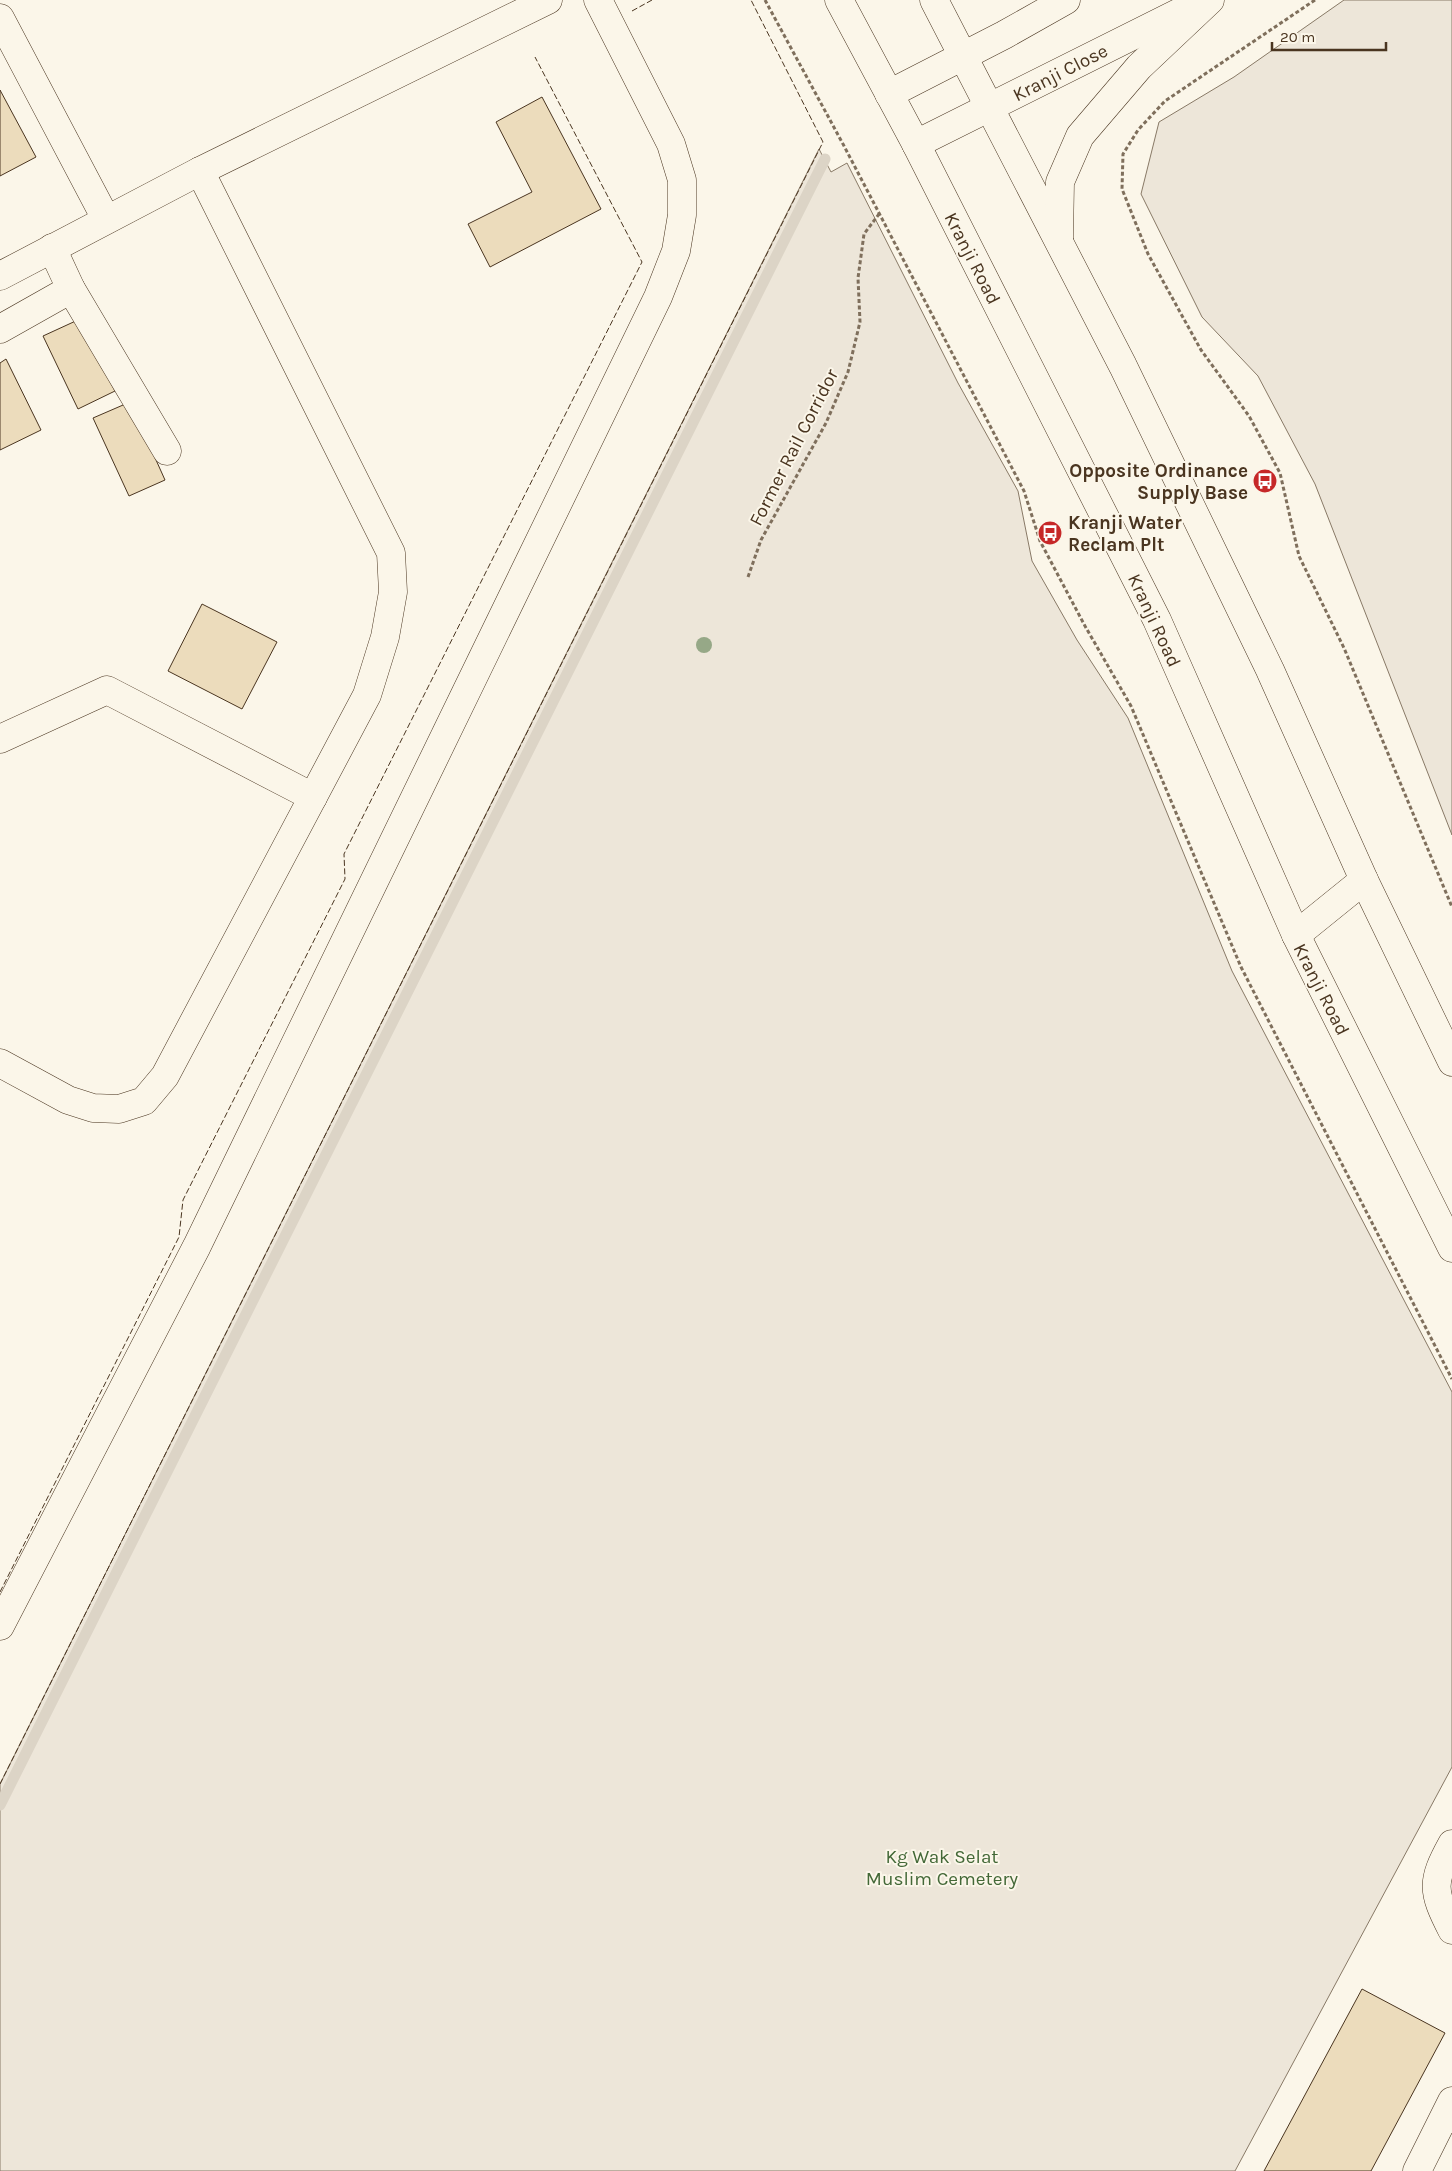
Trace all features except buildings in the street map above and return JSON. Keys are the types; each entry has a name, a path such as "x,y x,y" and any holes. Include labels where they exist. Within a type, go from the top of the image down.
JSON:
{"main road":[{"path":"0,276 200,170 548,0"},
{"path":"0,1626 197,1246 658,297 676,251 682,215 682,180 671,144 598,0"},
{"name":"Kranji Road","path":"840,0 916,144 1157,620 1296,935 1452,1248"},
{"path":"934,0 988,108 1123,366 1266,661 1364,880 1452,1062"},
{"path":"889,94 962,57 1066,0"},
{"name":"Kranji Close","path":"916,144 1204,0"},
{"path":"1060,245 1060,182 1080,136 1139,67 1210,0"},
{"path":"0,18 106,219"},
{"path":"0,1063 68,1100 93,1108 119,1109 144,1101 165,1076 367,695 385,637 393,592 391,553 200,170"},
{"path":"52,248 70,289 167,451"},
{"path":"0,329 70,289"},
{"path":"0,739 106,690 313,797"},
{"path":"1296,935 1364,880"},
{"path":"1452,1844 1441,1863 1435,1887 1439,1905 1452,1930"},
{"path":"1417,2171 1452,2102"}],"path":[{"path":"765,0 880,214 1024,491 1040,541 1084,626 1131,706 1241,967 1452,1379"},
{"path":"1315,0 1154,111 1129,142 1123,154 1122,189 1148,254 1196,341 1249,416 1280,473 1299,556 1344,648 1452,906"},
{"name":"Former Rail Corridor","path":"748,577 761,540 826,422 848,372 860,322 858,278 864,234 880,214"}],"green space":[{"path":"1344,0 1452,0 1452,835 1315,484 1258,376 1202,317 1141,194 1159,122 1234,77"},
{"name":"Kg Wak Selat Muslim Cemetery","path":"819,149 831,172 847,163 958,383 1018,491 1032,561 1077,640 1128,718 1232,971 1452,1392 1452,1767 1235,2171 0,2171 0,1784"}],"waterway":[{"path":"0,1805 825,159"}],"fence":[{"path":"632,11 652,0"},
{"path":"0,1784 823,142 751,0"},
{"path":"0,1592 179,1237 183,1200 345,879 344,854 642,262 535,57"}],"place":[{"name":"Opposite Ordinance Supply Base","path":"1265,481"},
{"name":"Kranji Water Reclam Plt","path":"1050,533"}]}
